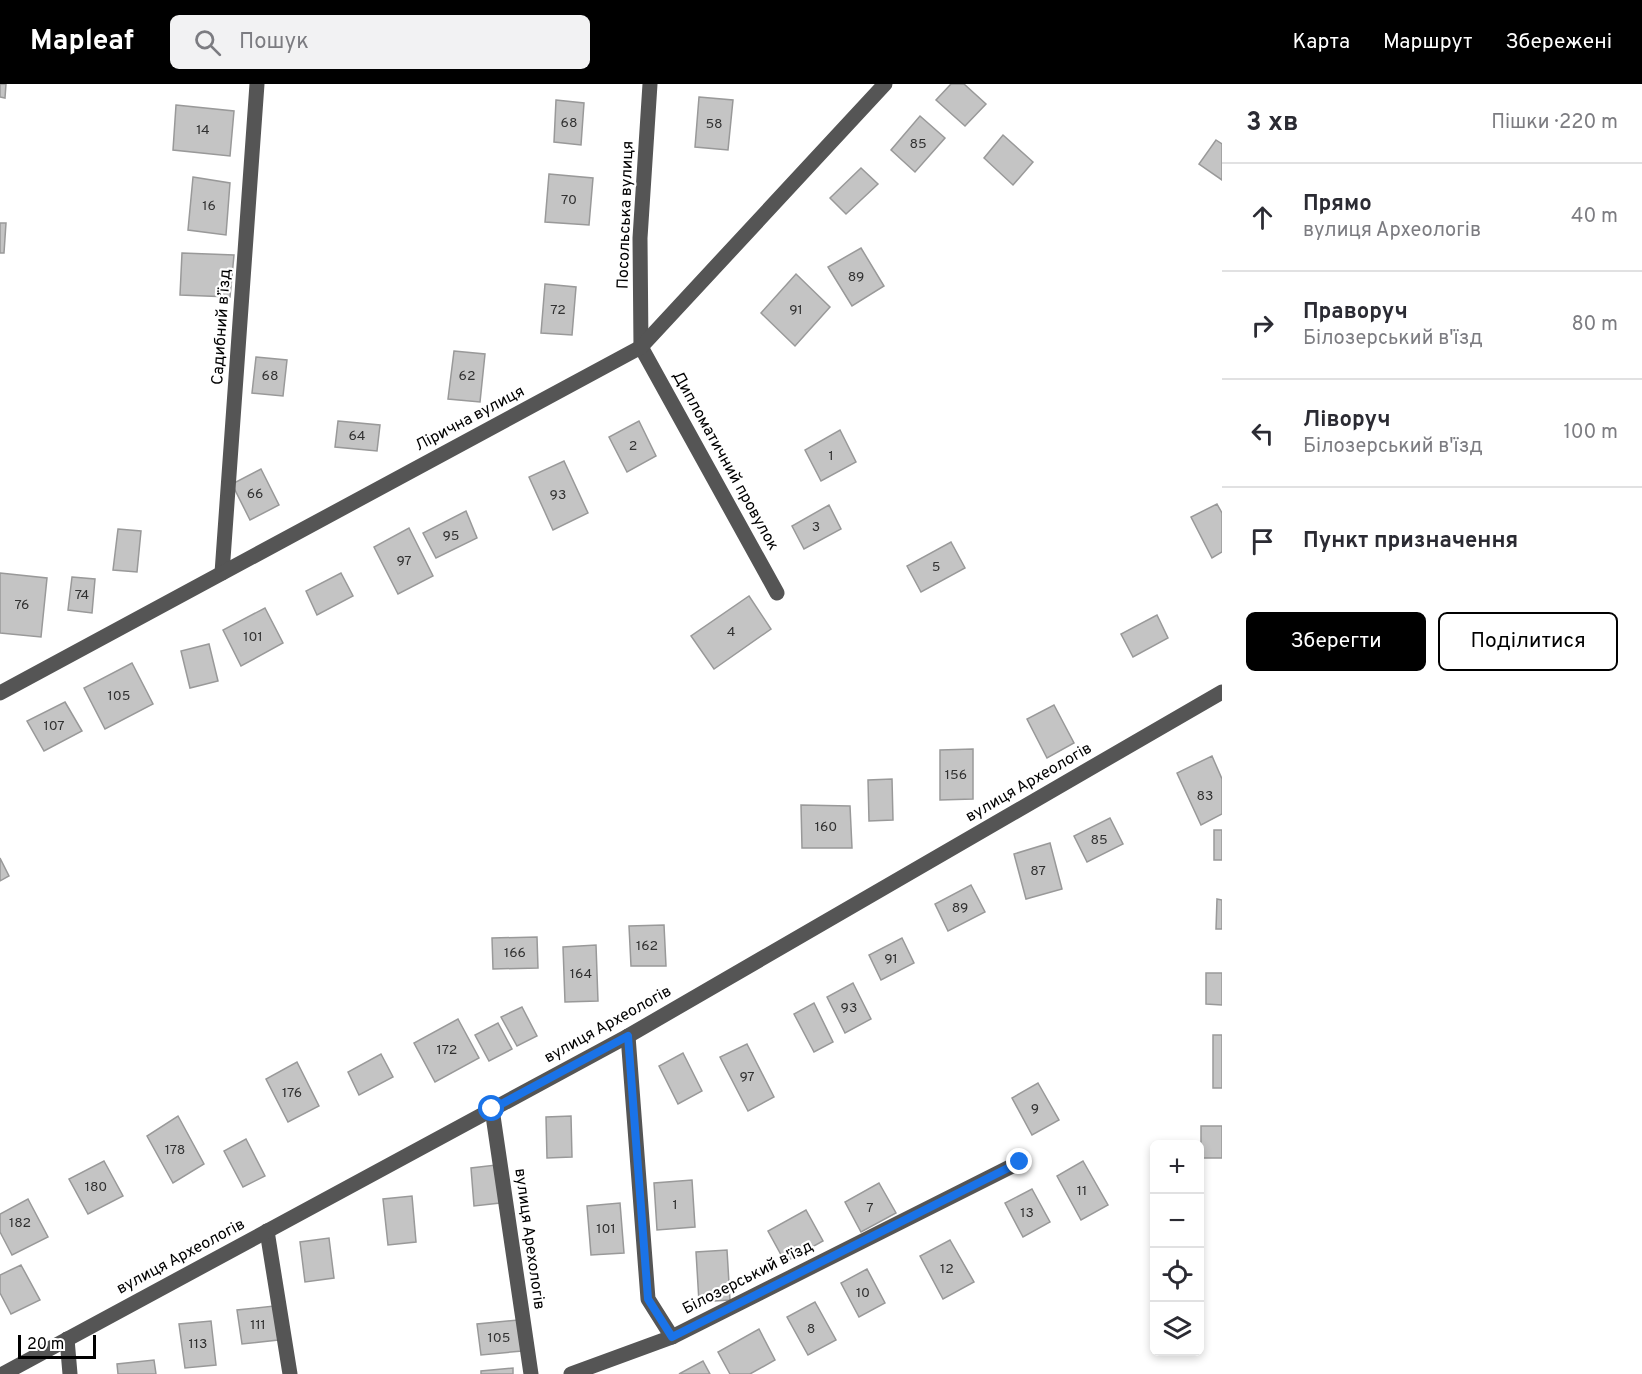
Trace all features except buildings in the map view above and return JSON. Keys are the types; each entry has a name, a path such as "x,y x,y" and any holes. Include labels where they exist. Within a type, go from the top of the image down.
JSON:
{"street":[{"name":"Садибний в’їзд","path":"222,573 257,84"},
{"name":"Посольська вулиця","path":"641,347 640,238 650,84"},
{"name":"Лірична вулиця","path":"0,693 641,347 885,84"},
{"name":"Дипломатичний провулок","path":"641,347 777,593"},
{"name":"вулиця Археологів","path":"3,1374 628,1036 1222,692"},
{"name":"Білозерський в'їзд","path":"628,1036 648,1299 672,1337 1020,1162"},
{"name":"вулиця Арехологів","path":"492,1109 531,1374"},
{"path":"267,1231 290,1374"},
{"path":"571,1374 672,1337"},
{"path":"67,1340 70,1374"}],"route":[{"path":"492,1109 628,1036 648,1299 672,1337 1020,1162"}]}
